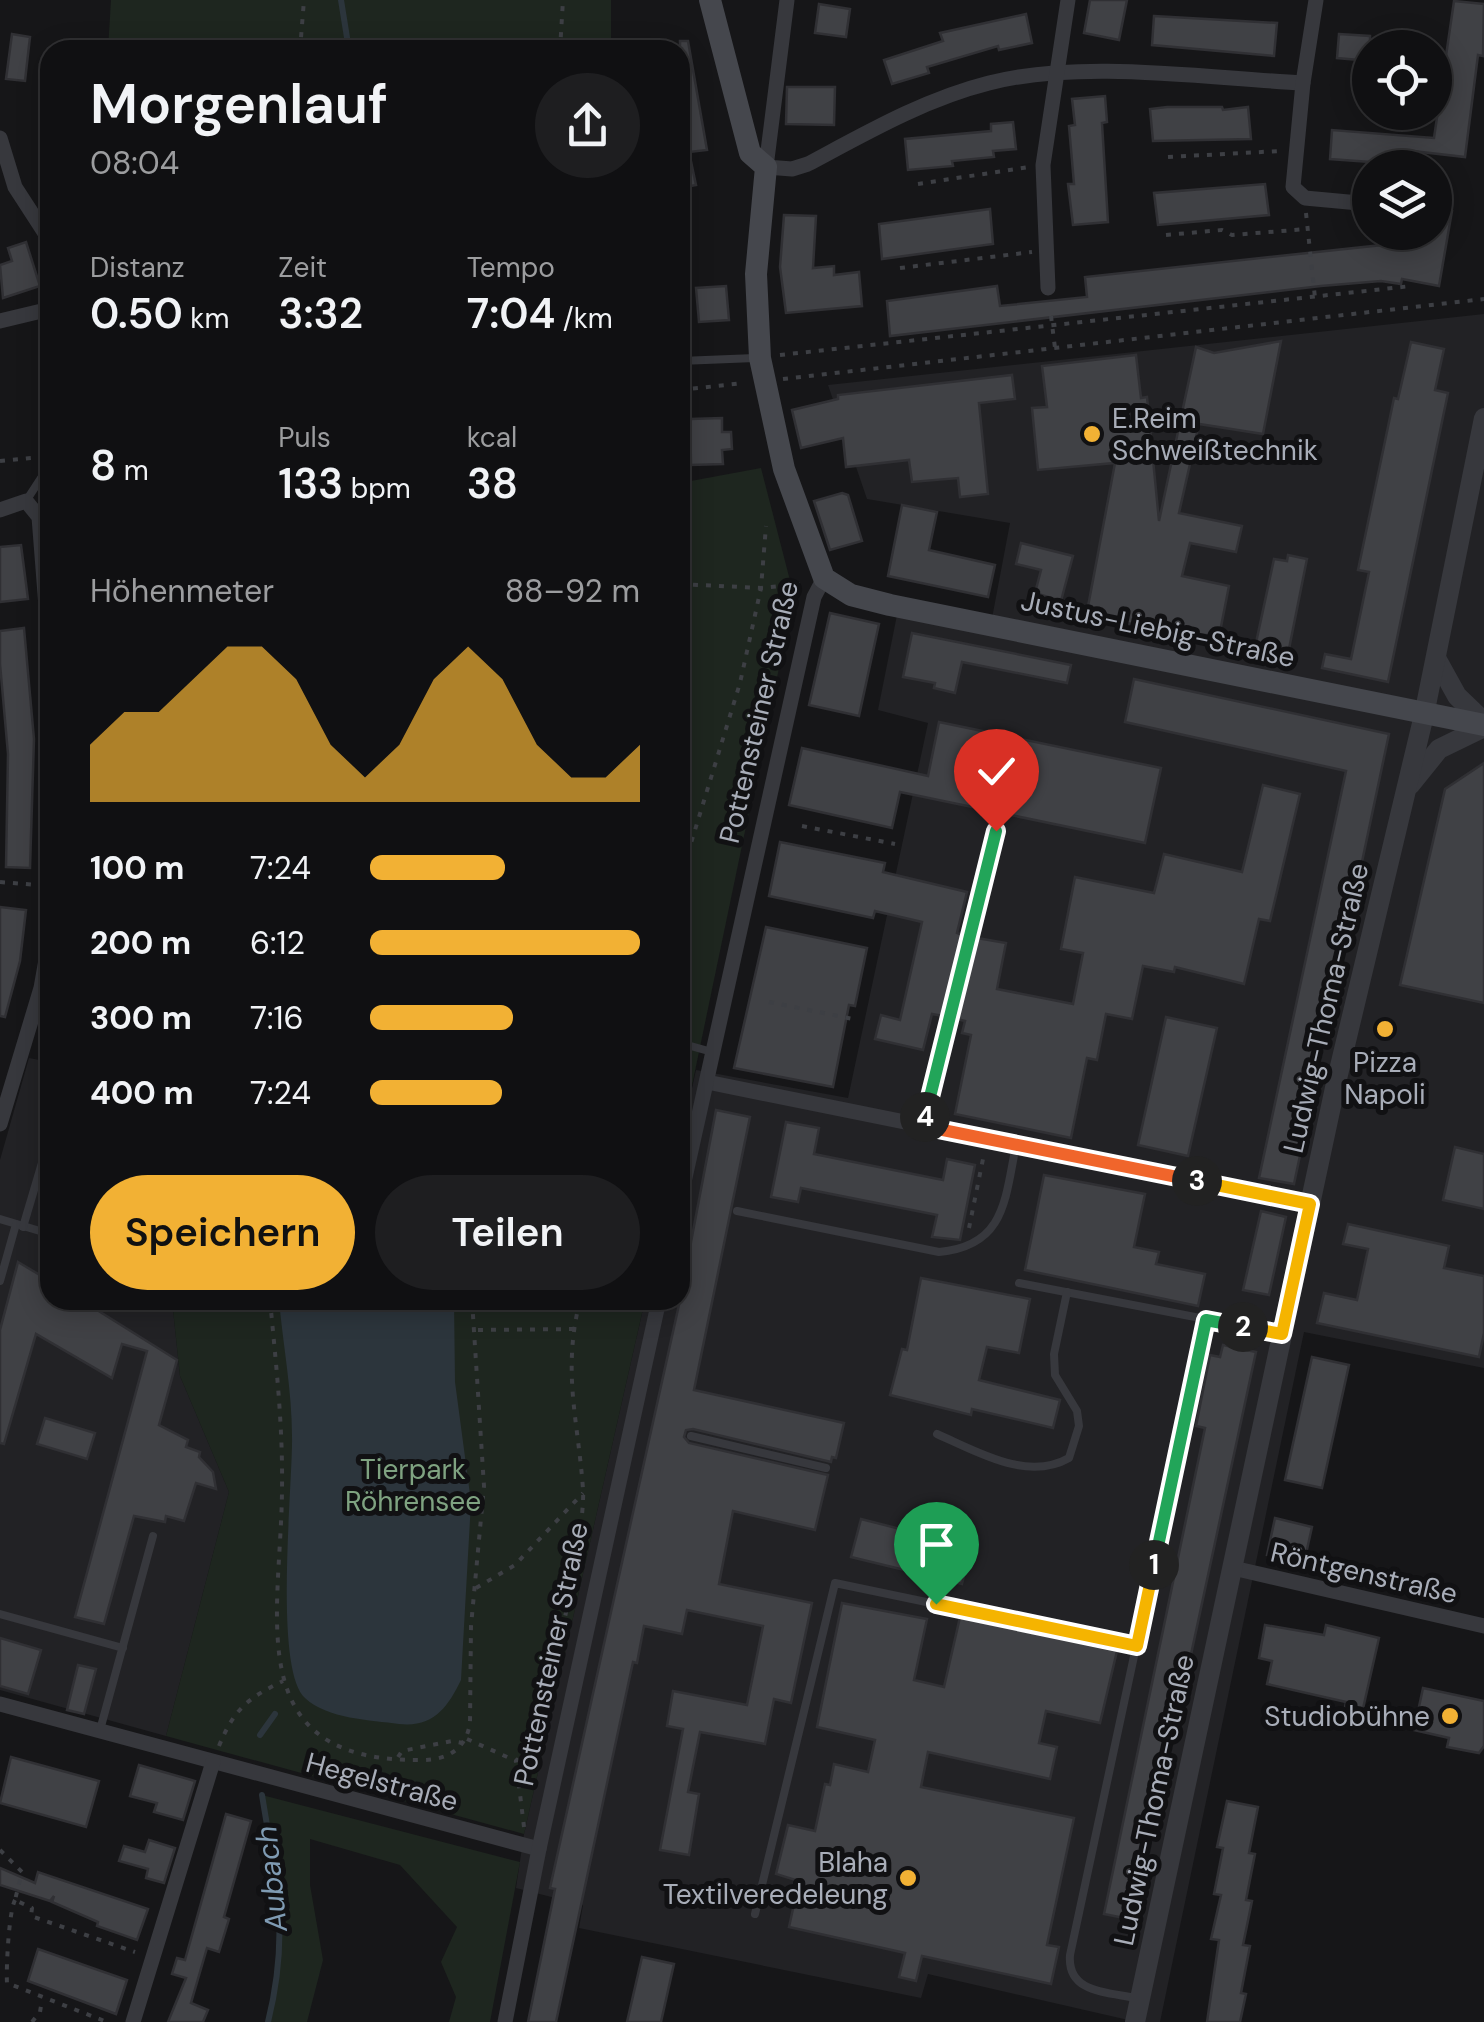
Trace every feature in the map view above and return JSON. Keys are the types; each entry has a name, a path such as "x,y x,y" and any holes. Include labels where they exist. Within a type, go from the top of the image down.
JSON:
{"main road":[{"path":"710,0 750,153 766,167"},
{"name":"Pottensteiner Straße","path":"766,167 756,274 760,358 813,581"},
{"name":"Justus-Liebig-Straße","path":"813,581 890,605 1484,725"}],"street":[{"name":"Pottensteiner Straße","path":"766,167 787,0"},
{"path":"1048,288 1044,165 1068,0"},
{"path":"1333,0 1315,1 1302,83 1294,187 1305,198 1352,202"},
{"path":"766,167 792,169 808,164 917,108 990,82 1055,73 1302,83"},
{"path":"0,138 8,188 40,228"},
{"path":"0,320 40,310"},
{"name":"Ludwig-Thoma-Straße","path":"1134,2022 1310,1204 1424,715 1484,418"},
{"path":"0,510 26,501 39,517 40,530"},
{"name":"Pottensteiner Straße","path":"690,1138 707,1082 814,597 813,581"},
{"path":"1404,795 1439,749 1484,725 1457,696 1436,658"},
{"path":"0,1124 40,991"},
{"path":"707,1082 1310,1204"},
{"name":"Pottensteiner Straße","path":"505,2022 533,1848 656,1310"},
{"name":"Röntgenstraße","path":"1233,1568 1484,1626"},
{"name":"Hegelstraße","path":"0,1704 533,1848"},
{"path":"133,2022 213,1762"}],"lane":[{"path":"690,362 760,358"},
{"path":"26,501 40,481"},
{"path":"923,1126 996,831"},
{"path":"690,1046 712,1052"},
{"path":"737,1211 940,1252 964,1249 980,1242 998,1221 1016,1146"},
{"path":"0,1281 40,1166"},
{"path":"0,1219 40,1231"},
{"path":"1019,1283 1282,1334"},
{"path":"937,1434 1016,1464 1055,1466 1068,1458 1079,1426 1078,1411 1055,1375 1054,1354 1067,1292"},
{"path":"1140,1999 1080,1984 1069,1964 1206,1320"},
{"path":"691,1436 826,1468"},
{"path":"100,1731 153,1536"},
{"path":"755,1914 835,1583 1137,1646"},
{"path":"0,1614 122,1648"}],"path":[{"path":"301,40 304,0"},
{"path":"561,40 563,0"},
{"path":"1168,157 1295,150"},
{"path":"918,184 1044,165"},
{"path":"1305,198 1314,298"},
{"path":"1166,235 1222,230 1232,236 1307,229"},
{"path":"900,268 1046,250"},
{"path":"760,358 1410,286"},
{"path":"690,389 1484,299"},
{"path":"1051,316 1055,348"},
{"path":"0,461 40,457"},
{"path":"690,846 740,684 761,588 766,526"},
{"path":"690,584 761,588 813,581"},
{"path":"802,826 895,844"},
{"path":"0,882 40,885"},
{"path":"769,1002 858,1020"},
{"path":"964,1249 987,1140"},
{"path":"271,1310 283,1431 282,1548 275,1614 283,1681 306,1724 338,1750 446,1758 465,1741 484,1486 473,1310"},
{"path":"516,1761 524,1754 542,1700 570,1596 584,1492 570,1403 573,1329 578,1310"},
{"path":"475,1330 573,1329"},
{"path":"474,1589 515,1565 584,1492"},
{"path":"213,1762 232,1715 258,1693 283,1681"},
{"path":"398,1757 402,1751 465,1741 516,1761"},
{"path":"516,1761 533,1848"},
{"path":"0,1850 22,1872 9,1910 12,1937 4,1984 42,1999 57,2000 69,2010 106,2022"},
{"path":"15,1900 32,1908 30,1916 44,1922 154,1957"},
{"path":"32,2022 40,2012 42,1999"}],"shaded area":[{"path":"1484,314 1484,1368 1304,1332 1160,2022 1137,2022 928,1974 921,1998 579,1928 583,1905 516,1888 524,1834 643,1310 690,1310 690,1097 696,1070 848,1098 928,723 878,710 897,615 989,634 1010,523 867,499 828,385"},
{"path":"29,1058 40,1060 40,1310 173,1310 180,1376 229,1492 166,1736 0,1690 0,1160"},
{"path":"280,1310 454,1310 455,1382 471,1502 461,1680 445,1707 421,1723 363,1720 325,1710 305,1698 295,1680 287,1615 292,1460"}],"green space":[{"path":"111,0 611,0 611,40 109,40"},
{"path":"761,468 794,596 690,1095 690,481"},
{"name":"Tierpark Röhrensee","path":"173,1310 643,1310 524,1834 166,1736 229,1492 180,1376"},
{"path":"262,1795 520,1862 490,2022 449,2022 456,1997 441,1962 457,1927 400,1865 310,1839 310,1885 323,1960 307,2022 268,2022 279,1934 276,1882"}],"building":[{"path":"1090,0 1127,0 1119,40 1084,33"},
{"path":"1454,1 1484,4 1483,56 1478,55 1465,157 1452,156 1452,150 1352,150 1352,161 1330,159 1332,130 1434,138 1435,130 1452,130 1450,30"},
{"path":"819,4 850,9 846,37 815,33"},
{"path":"1026,14 1032,43 999,50 998,46 927,67 929,73 892,84 884,60 943,41 940,33"},
{"path":"1154,16 1277,23 1274,56 1152,45"},
{"path":"12,34 30,37 25,81 6,79"},
{"path":"1339,34 1352,35 1352,59 1337,58"},
{"path":"690,52 707,150 690,152"},
{"path":"787,87 835,87 834,125 786,124"},
{"path":"1105,96 1107,122 1102,123 1108,222 1073,225 1068,184 1074,184 1069,126 1075,125 1072,99"},
{"path":"1248,107 1251,139 1153,141 1150,109"},
{"path":"1013,122 1016,149 993,151 994,157 952,161 953,166 908,170 905,139 991,131 991,124"},
{"path":"690,157 696,185 690,186"},
{"path":"1265,184 1269,215 1158,225 1154,193"},
{"path":"990,209 993,244 882,259 879,224"},
{"path":"784,215 816,216 813,268 834,266 834,275 859,272 862,306 786,313 780,267"},
{"path":"26,242 40,286 3,298 0,265 12,261 8,248"},
{"path":"1352,248 1445,250 1439,286 1402,279 1401,284 1381,281 1321,286 890,336 887,301 997,286 1000,306 1087,297 1085,277"},
{"path":"726,286 729,320 699,322 696,288"},
{"path":"1281,341 1263,434 1199,424 1179,513 1242,526 1236,552 1190,543 1182,576 1229,586 1219,637 1086,617 1115,463 1038,470 1032,408 1047,407 1042,366 1136,355 1141,398 1147,397 1159,521 1196,347 1214,353"},
{"path":"1411,342 1444,349 1435,390 1448,393 1388,682 1322,668 1325,654 1351,659 1369,572 1358,570 1394,398 1398,399"},
{"path":"1012,375 1015,399 979,403 988,494 960,497 958,478 912,482 909,460 846,467 843,438 801,448 792,410 838,399 838,395"},
{"path":"722,418 722,432 731,432 732,449 722,450 723,464 691,465 690,419"},
{"path":"842,493 848,495 862,541 830,550 814,501"},
{"path":"902,505 937,512 929,550 995,565 988,597 888,576"},
{"path":"1021,543 1073,556 1061,601 1035,593 1041,570 1016,564"},
{"path":"21,545 28,599 0,602 0,547"},
{"path":"1288,555 1307,559 1287,659 1254,652 1274,559 1287,561"},
{"path":"830,613 879,624 859,716 809,705"},
{"path":"24,628 34,739 30,868 6,867 8,754 0,664 0,631"},
{"path":"912,633 1071,665 1067,683 962,662 955,693 934,688 935,683 903,677"},
{"path":"1134,679 1389,734 1294,1184 1259,1178 1346,771 1125,722"},
{"path":"939,722 1161,768 1145,843 900,792 892,828 789,805 802,748 928,776"},
{"path":"1484,763 1484,1003 1400,985 1445,789"},
{"path":"1263,785 1300,794 1270,921 1259,919 1244,984 1175,967 1174,972 1143,966 1132,1019 1106,1014 1097,1060 1087,1058 1071,1138 955,1114 971,1035 962,1033 965,1021 957,1019 977,938 1006,943 997,989 1073,1004 1083,953 1061,949 1075,877 1154,893 1164,854 1242,872"},
{"path":"780,842 885,863 883,872 967,892 957,933 963,935 943,1016 932,1014 923,1050 875,1039 881,1015 900,1020 922,922 875,911 873,918 769,896"},
{"path":"0,907 26,910 20,961 5,1017 0,1016"},
{"path":"766,927 867,948 855,1006 849,1005 833,1087 734,1068"},
{"path":"1166,1017 1217,1028 1188,1156 1138,1145"},
{"path":"716,1110 750,1117 694,1390 844,1423 836,1458 832,1457 831,1462 693,1429 686,1430 684,1437 689,1443 828,1475 815,1530 733,1511 719,1584 812,1603 791,1703 774,1699 765,1744 700,1732 688,1792 699,1794 689,1855 660,1850 683,1729 667,1726 673,1691 747,1705 763,1626 687,1610 682,1634 644,1626 556,2022 528,2022 555,1889 550,1888 678,1310 690,1310 690,1247"},
{"path":"786,1122 819,1128 814,1154 943,1180 947,1159 975,1165 960,1240 932,1237 937,1215 801,1188 798,1202 771,1197"},
{"path":"1455,1147 1484,1154 1484,1209 1443,1200"},
{"path":"1044,1175 1145,1194 1134,1247 1159,1252 1156,1264 1205,1274 1198,1306 1025,1270"},
{"path":"1261,1211 1286,1217 1269,1295 1243,1290"},
{"path":"1348,1224 1449,1246 1444,1268 1484,1276 1484,1333 1479,1357 1317,1323 1324,1293 1357,1300 1368,1249 1343,1244"},
{"path":"18,1262 40,1275 40,1310 97,1310 177,1360 159,1425 188,1440 186,1447 200,1452 199,1457 213,1472 216,1489 196,1483 184,1521 166,1516 165,1522 134,1516 104,1624 75,1617 147,1351 122,1344 112,1378 36,1334 4,1444 0,1443 0,1330"},
{"path":"921,1278 1030,1299 1019,1353 987,1347 979,1380 1060,1400 1053,1428 972,1409 971,1415 890,1395 902,1349 907,1350"},
{"path":"1223,1345 1256,1352 1134,1920 1104,1914 1205,1428 1196,1426 1210,1355 1220,1357"},
{"path":"1312,1357 1349,1365 1322,1488 1285,1480"},
{"path":"45,1418 95,1433 87,1459 37,1444"},
{"path":"1275,1518 1312,1527 1304,1563 1267,1555"},
{"path":"861,1519 971,1547 962,1584 851,1557"},
{"path":"842,1603 927,1619 914,1680 944,1687 960,1617 1117,1651 1100,1723 1046,1711 1039,1743 1057,1747 1050,1779 928,1752 921,1787 1074,1818 1047,1945 1059,1947 1051,1984 922,1956 916,1981 899,1977 905,1953 789,1927 799,1881 776,1874 788,1825 815,1831 825,1784 830,1785 834,1764 868,1772 875,1740 817,1727"},
{"path":"1265,1625 1324,1635 1326,1625 1379,1638 1360,1722 1343,1718 1346,1702 1267,1684 1272,1661 1259,1658"},
{"path":"0,1638 41,1650 28,1694 0,1686"},
{"path":"78,1665 96,1669 84,1714 67,1710"},
{"name":"Studiobühne","path":"1423,1688 1484,1701 1484,1746 1479,1753 1447,1747 1449,1738 1414,1730"},
{"path":"11,1757 99,1781 86,1827 0,1803"},
{"path":"139,1765 195,1781 183,1820 154,1812 157,1803 130,1796"},
{"path":"1227,1801 1258,1807 1249,1853 1255,1854 1246,1900 1252,1901 1243,1945 1250,1946 1241,1993 1246,1994 1240,2022 1207,2022 1219,1940 1211,1939 1221,1895 1214,1894 1223,1848 1217,1847"},
{"path":"226,1814 251,1821 224,1917 229,1919 219,1952 207,1948 191,2003 208,2010 203,2022 168,2022 186,1978 172,1974 177,1958 185,1960"},
{"path":"149,1840 175,1848 164,1883 146,1878 148,1869 119,1861 124,1846 145,1852"},
{"path":"0,1868 35,1883 38,1872 148,1909 137,1940 97,1926 98,1922 52,1902 54,1896 50,1901 0,1885"},
{"path":"38,1949 127,1980 116,2014 28,1981"},
{"path":"642,1957 674,1964 661,2022 627,2022"}],"waterway":[{"name":"Aubach","path":"341,0 347,40"},
{"path":"260,1735 275,1714"},
{"name":"Aubach","path":"262,1795 276,1882 279,1934 268,2022"}],"place":[{"name":"E.Reim Schweißtechnik","path":"1092,434"},
{"name":"Pizza Napoli","path":"1385,1029"},
{"name":"Studiobühne","path":"1450,1716"},
{"name":"Blaha Textilveredeleung","path":"908,1878"}],"route":[{"path":"936,1604 1137,1646 1206,1320 1282,1334 1310,1204 923,1126 996,831"}]}
